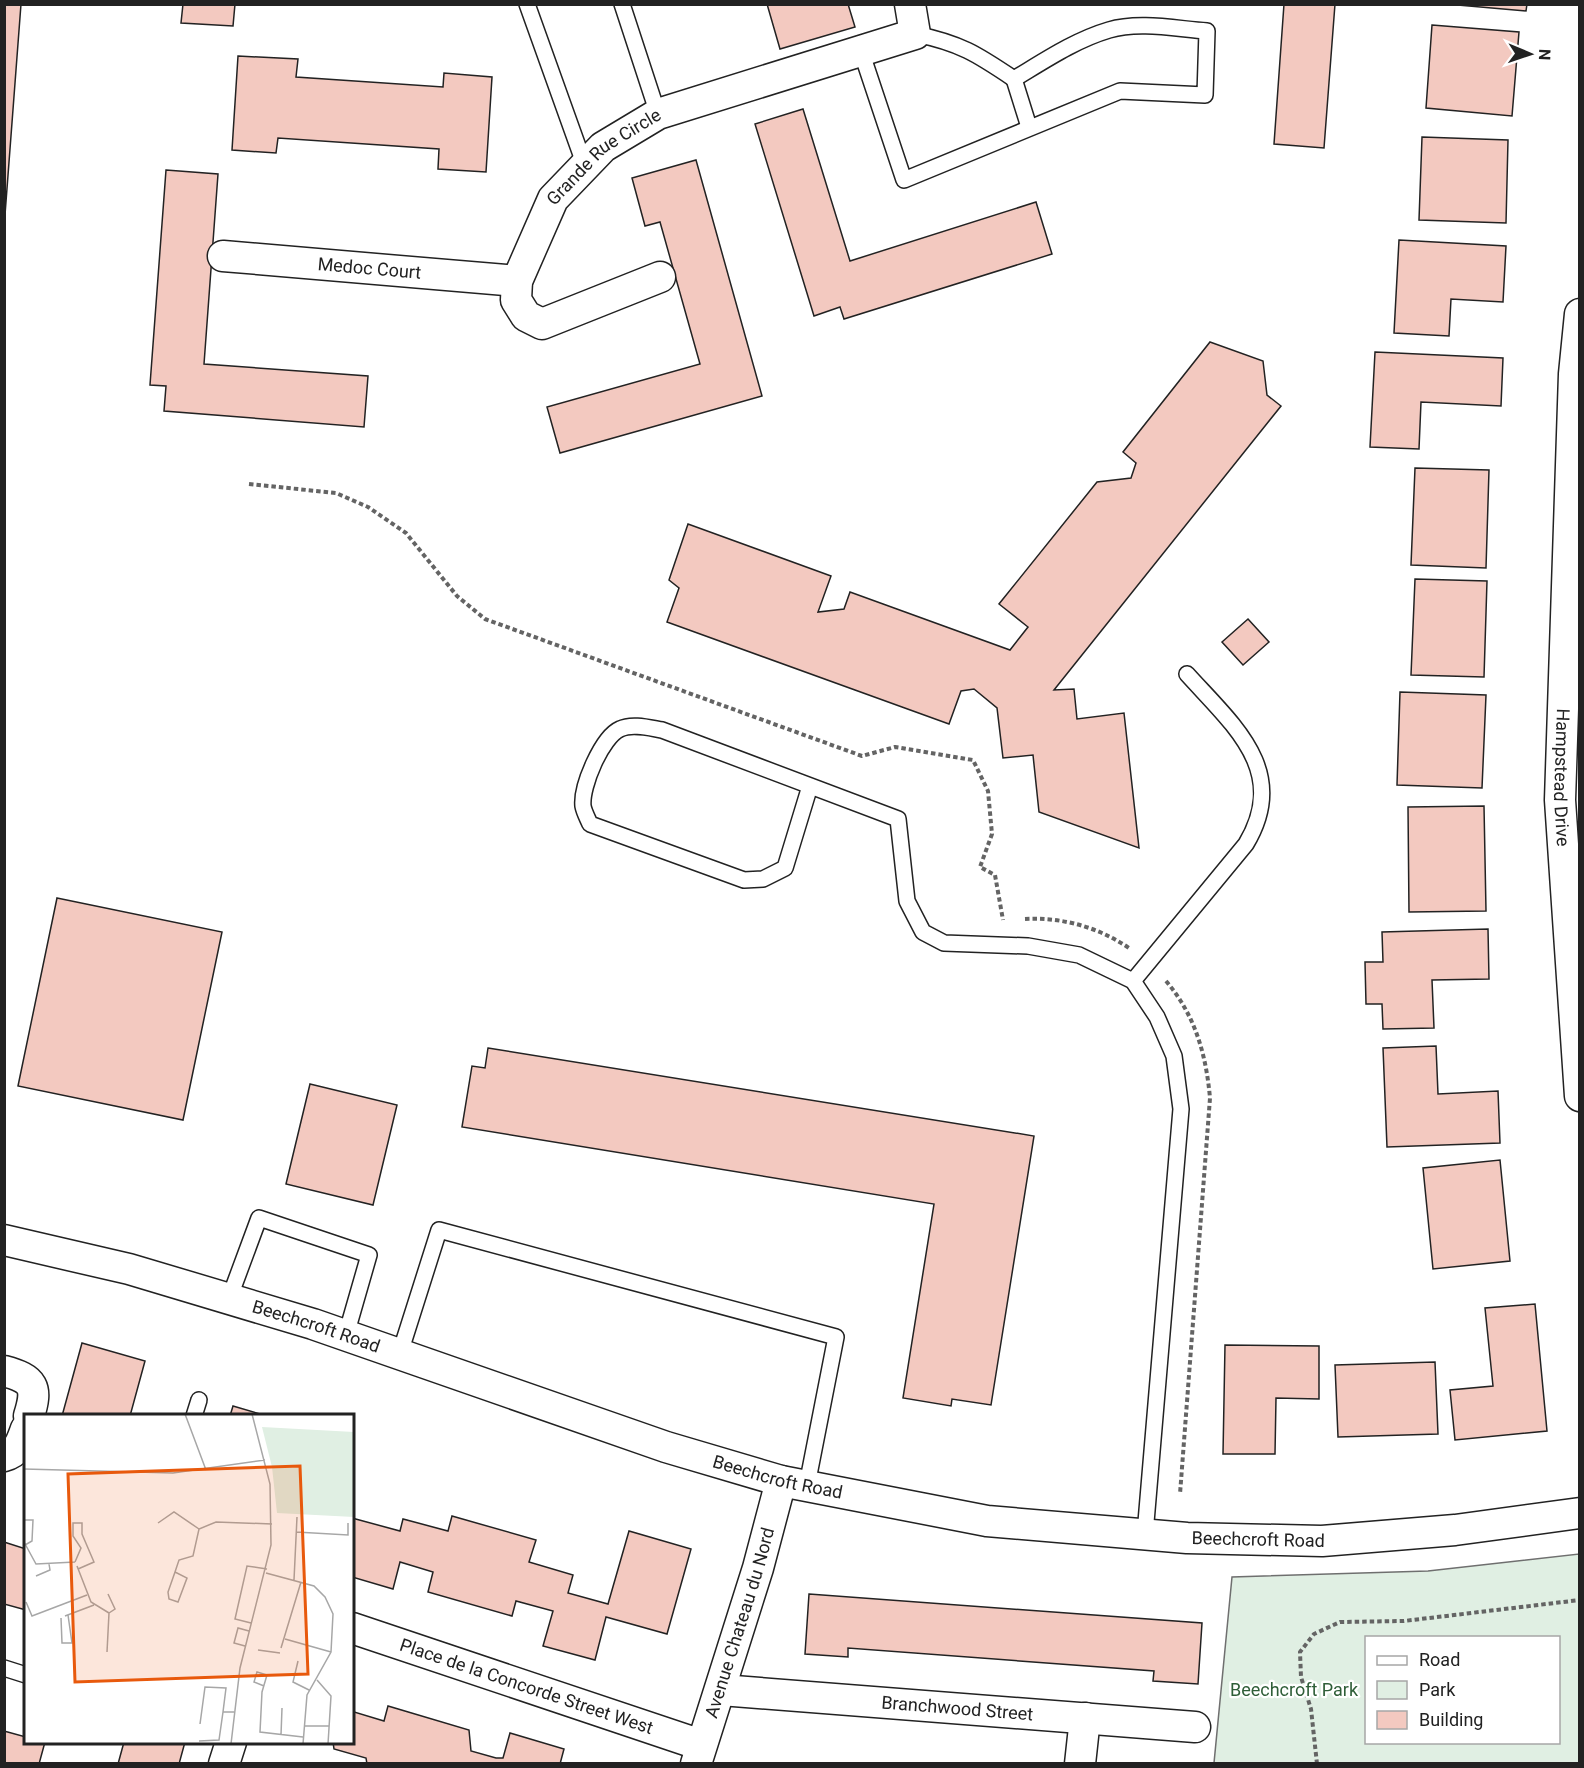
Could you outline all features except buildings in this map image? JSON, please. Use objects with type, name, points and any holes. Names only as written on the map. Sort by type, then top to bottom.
[{"type":"street","points":[[910,4],[915,34]]},
{"type":"street","name":"Grande Rue Circle","points":[[517,281],[553,199],[603,147],[658,114],[915,34]]},
{"type":"street","name":"Medoc Court","points":[[223,256],[517,281]]},
{"type":"street","points":[[517,281],[516,300],[525,316],[542,324],[660,277]]},
{"type":"street","name":"Hampstead Drive","points":[[1580,314],[1574,374],[1560,800],[1580,1096]]},
{"type":"street","name":"Beechcroft Road","points":[[4,1240],[129,1269],[346,1335],[666,1447],[794,1483],[987,1521],[1145,1534],[1322,1541],[1455,1530],[1580,1513]]},
{"type":"street","points":[[4,1371],[22,1376],[33,1386],[36,1395],[30,1414]]},
{"type":"street","points":[[4,1456],[12,1454],[21,1446],[24,1436]]},
{"type":"street","name":"Avenue Chateau du Nord","points":[[699,1754],[794,1483]]},
{"type":"street","name":"Place de la Concorde Street West","points":[[354,1629],[699,1754]]},
{"type":"street","name":"Branchwood Street","points":[[721,1690],[1195,1727]]},
{"type":"street","points":[[1080,1764],[1084,1718]]},
{"type":"street","points":[[224,1764],[231,1744]]},
{"type":"lane","points":[[527,4],[585,166]]},
{"type":"lane","points":[[622,4],[658,114]]},
{"type":"lane","points":[[861,51],[904,180],[1120,91],[1205,95],[1208,31],[1146,26],[1111,29],[1069,46],[1014,79]]},
{"type":"lane","points":[[915,34],[950,41],[981,56],[1014,79],[1029,127]]},
{"type":"lane","points":[[1133,981],[1246,844],[1258,824],[1262,800],[1261,772],[1247,740],[1187,674]]},
{"type":"lane","points":[[810,786],[785,868],[763,879],[744,880],[590,824],[583,806],[588,779],[606,739],[621,728],[646,727],[662,730],[898,819],[907,901],[923,932],[944,942],[1028,946],[1080,955],[1133,981],[1157,1017],[1174,1056],[1181,1109],[1145,1534]]},
{"type":"lane","points":[[229,1299],[259,1218],[369,1255],[346,1335]]},
{"type":"lane","points":[[400,1353],[439,1230],[836,1337],[794,1483]]},
{"type":"lane","points":[[195,1414],[199,1400]]},
{"type":"lane","points":[[4,1668],[24,1674]]},
{"type":"path","points":[[249,484],[336,493],[368,507],[406,533],[457,596],[485,619],[862,756],[895,747],[973,760],[988,791],[993,834],[980,867],[995,875],[1001,920],[1011,919]]},
{"type":"path","points":[[1022,919],[1052,917],[1091,929],[1132,950]]},
{"type":"path","points":[[1317,1764],[1311,1709],[1301,1677],[1300,1652],[1314,1634],[1340,1622],[1404,1621],[1580,1600]]},
{"type":"green space","name":"Beechcroft Park","points":[[1579,1554],[1579,1763],[1214,1763],[1232,1577],[1428,1571]]}]
